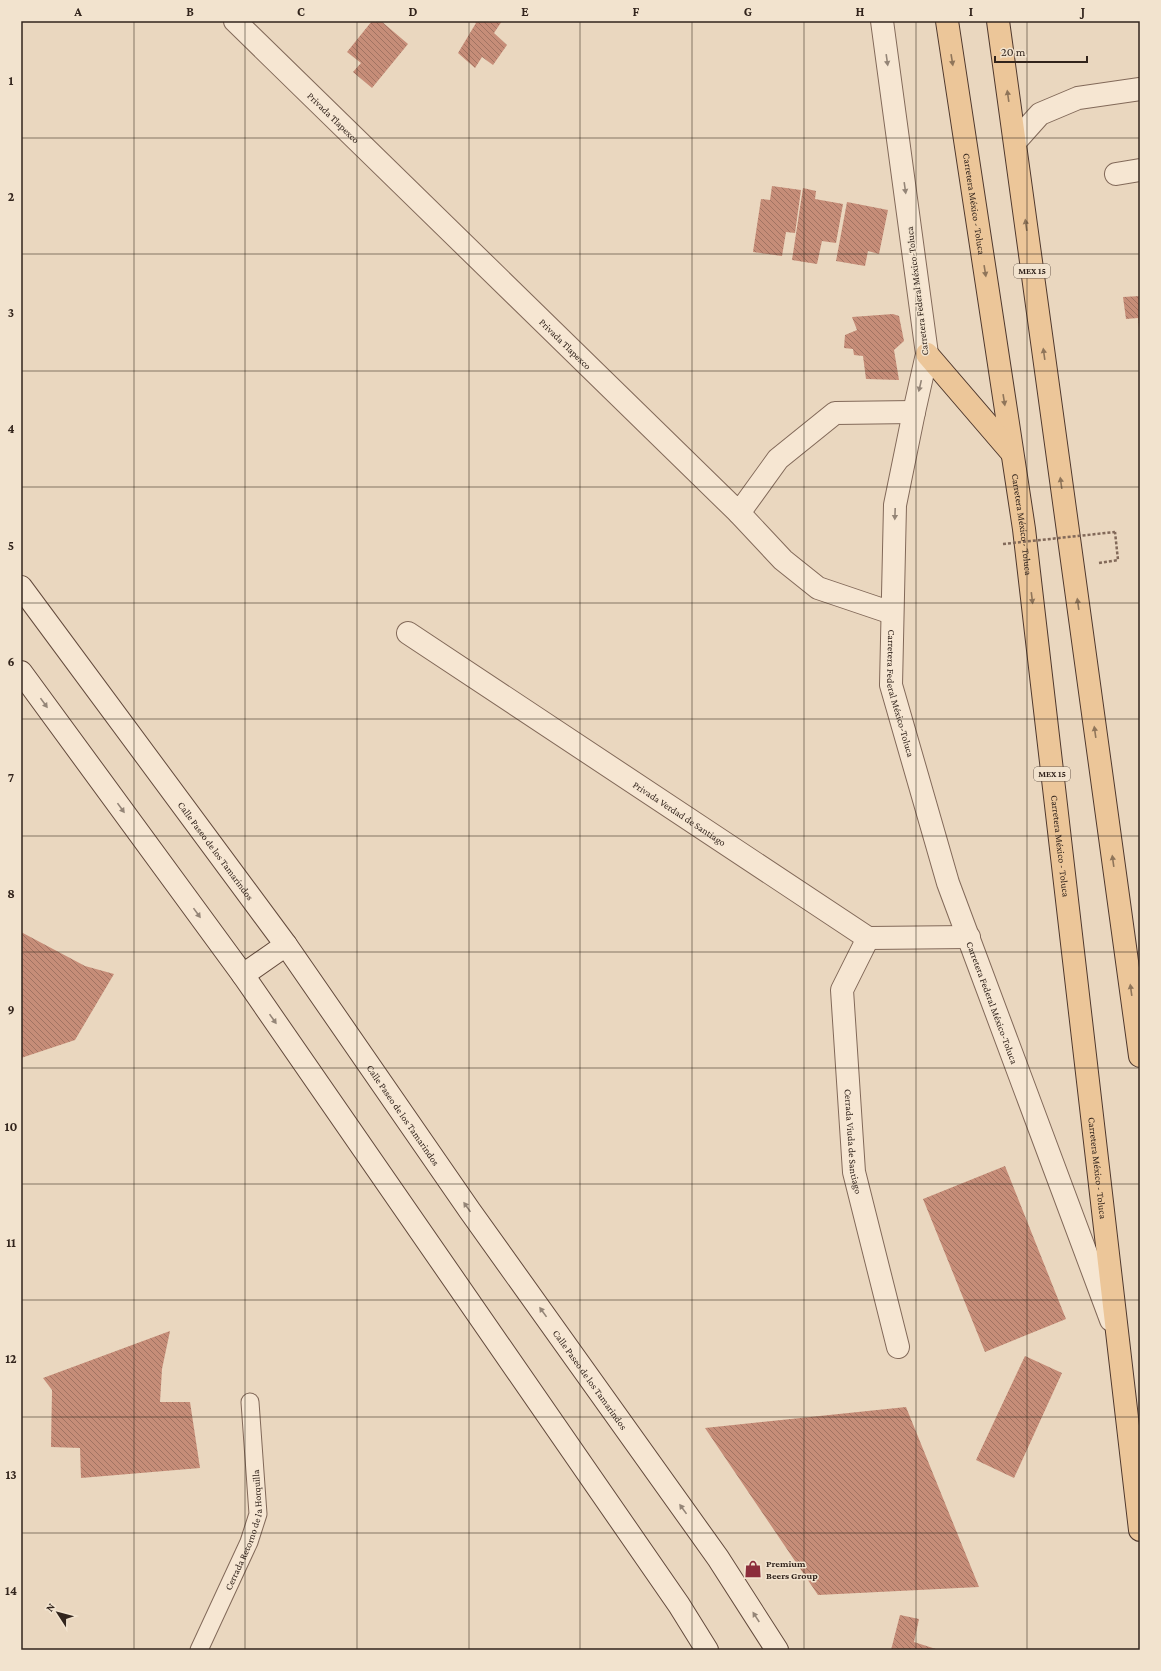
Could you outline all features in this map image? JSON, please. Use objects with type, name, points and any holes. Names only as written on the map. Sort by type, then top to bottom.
[{"type":"main road","name":"Carretera México - Toluca","points":[[947,21],[1025,537],[1140,1530]]},
{"type":"main road","name":"MEX 15","points":[[998,21],[1140,1056]]},
{"type":"main road","points":[[927,354],[1012,453]]},
{"type":"street","name":"Privada Tlapexco","points":[[235,21],[739,513],[784,560],[818,588],[892,613]]},
{"type":"street","name":"Carretera Federal México-Toluca","points":[[882,21],[927,354],[895,505],[891,686],[948,883],[1118,1336]]},
{"type":"street","points":[[1015,142],[1040,114],[1078,98],[1140,89]]},
{"type":"street","points":[[1116,174],[1140,170]]},
{"type":"street","points":[[739,513],[778,459],[835,413],[914,412]]},
{"type":"street","name":"Calle Paseo de los Tamarindos","points":[[21,587],[286,945],[470,1211],[718,1558],[777,1650]]},
{"type":"street","name":"Privada Verdad de Santiago","points":[[408,632],[868,938]]},
{"type":"street","points":[[21,672],[242,975],[674,1598],[706,1650]]},
{"type":"street","points":[[868,938],[969,937]]},
{"type":"street","name":"Cerrada Viuda de Santiago","points":[[868,938],[842,990],[854,1172],[898,1347]]},
{"type":"street","points":[[242,975],[286,945]]},
{"type":"lane","name":"Cerrada Retorno de la Horquilla","points":[[199,1650],[249,1542],[258,1514],[250,1402]]},
{"type":"path","points":[[1004,544],[1115,532],[1118,560]]},
{"type":"building","points":[[372,21],[381,21],[408,44],[372,88],[353,72],[361,63],[347,52]]},
{"type":"building","points":[[474,21],[502,21],[494,33],[507,45],[493,65],[482,57],[475,68],[458,53],[476,23]]},
{"type":"building","points":[[772,186],[801,190],[795,233],[786,232],[782,256],[753,252],[761,199],[770,200]]},
{"type":"building","points":[[803,188],[816,191],[815,199],[843,204],[836,243],[822,241],[817,264],[792,260]]},
{"type":"building","points":[[847,202],[888,210],[879,254],[868,251],[865,266],[836,261]]},
{"type":"building","points":[[1140,296],[1139,329],[1138,318],[1126,319],[1123,297]]},
{"type":"building","points":[[893,314],[899,316],[904,341],[894,350],[899,380],[866,379],[863,356],[854,355],[853,349],[844,348],[845,335],[857,330],[852,317]]},
{"type":"building","points":[[21,932],[85,966],[114,974],[75,1040],[21,1058]]},
{"type":"building","points":[[1005,1166],[1066,1319],[985,1352],[923,1199]]},
{"type":"building","points":[[170,1331],[162,1369],[160,1402],[190,1402],[200,1468],[81,1478],[80,1448],[51,1447],[52,1390],[43,1378]]},
{"type":"building","points":[[1025,1356],[1062,1373],[1014,1478],[976,1460]]},
{"type":"building","points":[[906,1407],[979,1587],[818,1595],[705,1428]]},
{"type":"building","points":[[900,1615],[919,1619],[914,1642],[939,1650],[891,1650]]},
{"type":"place","name":"Premium Beers Group","points":[[753,1569]]}]
